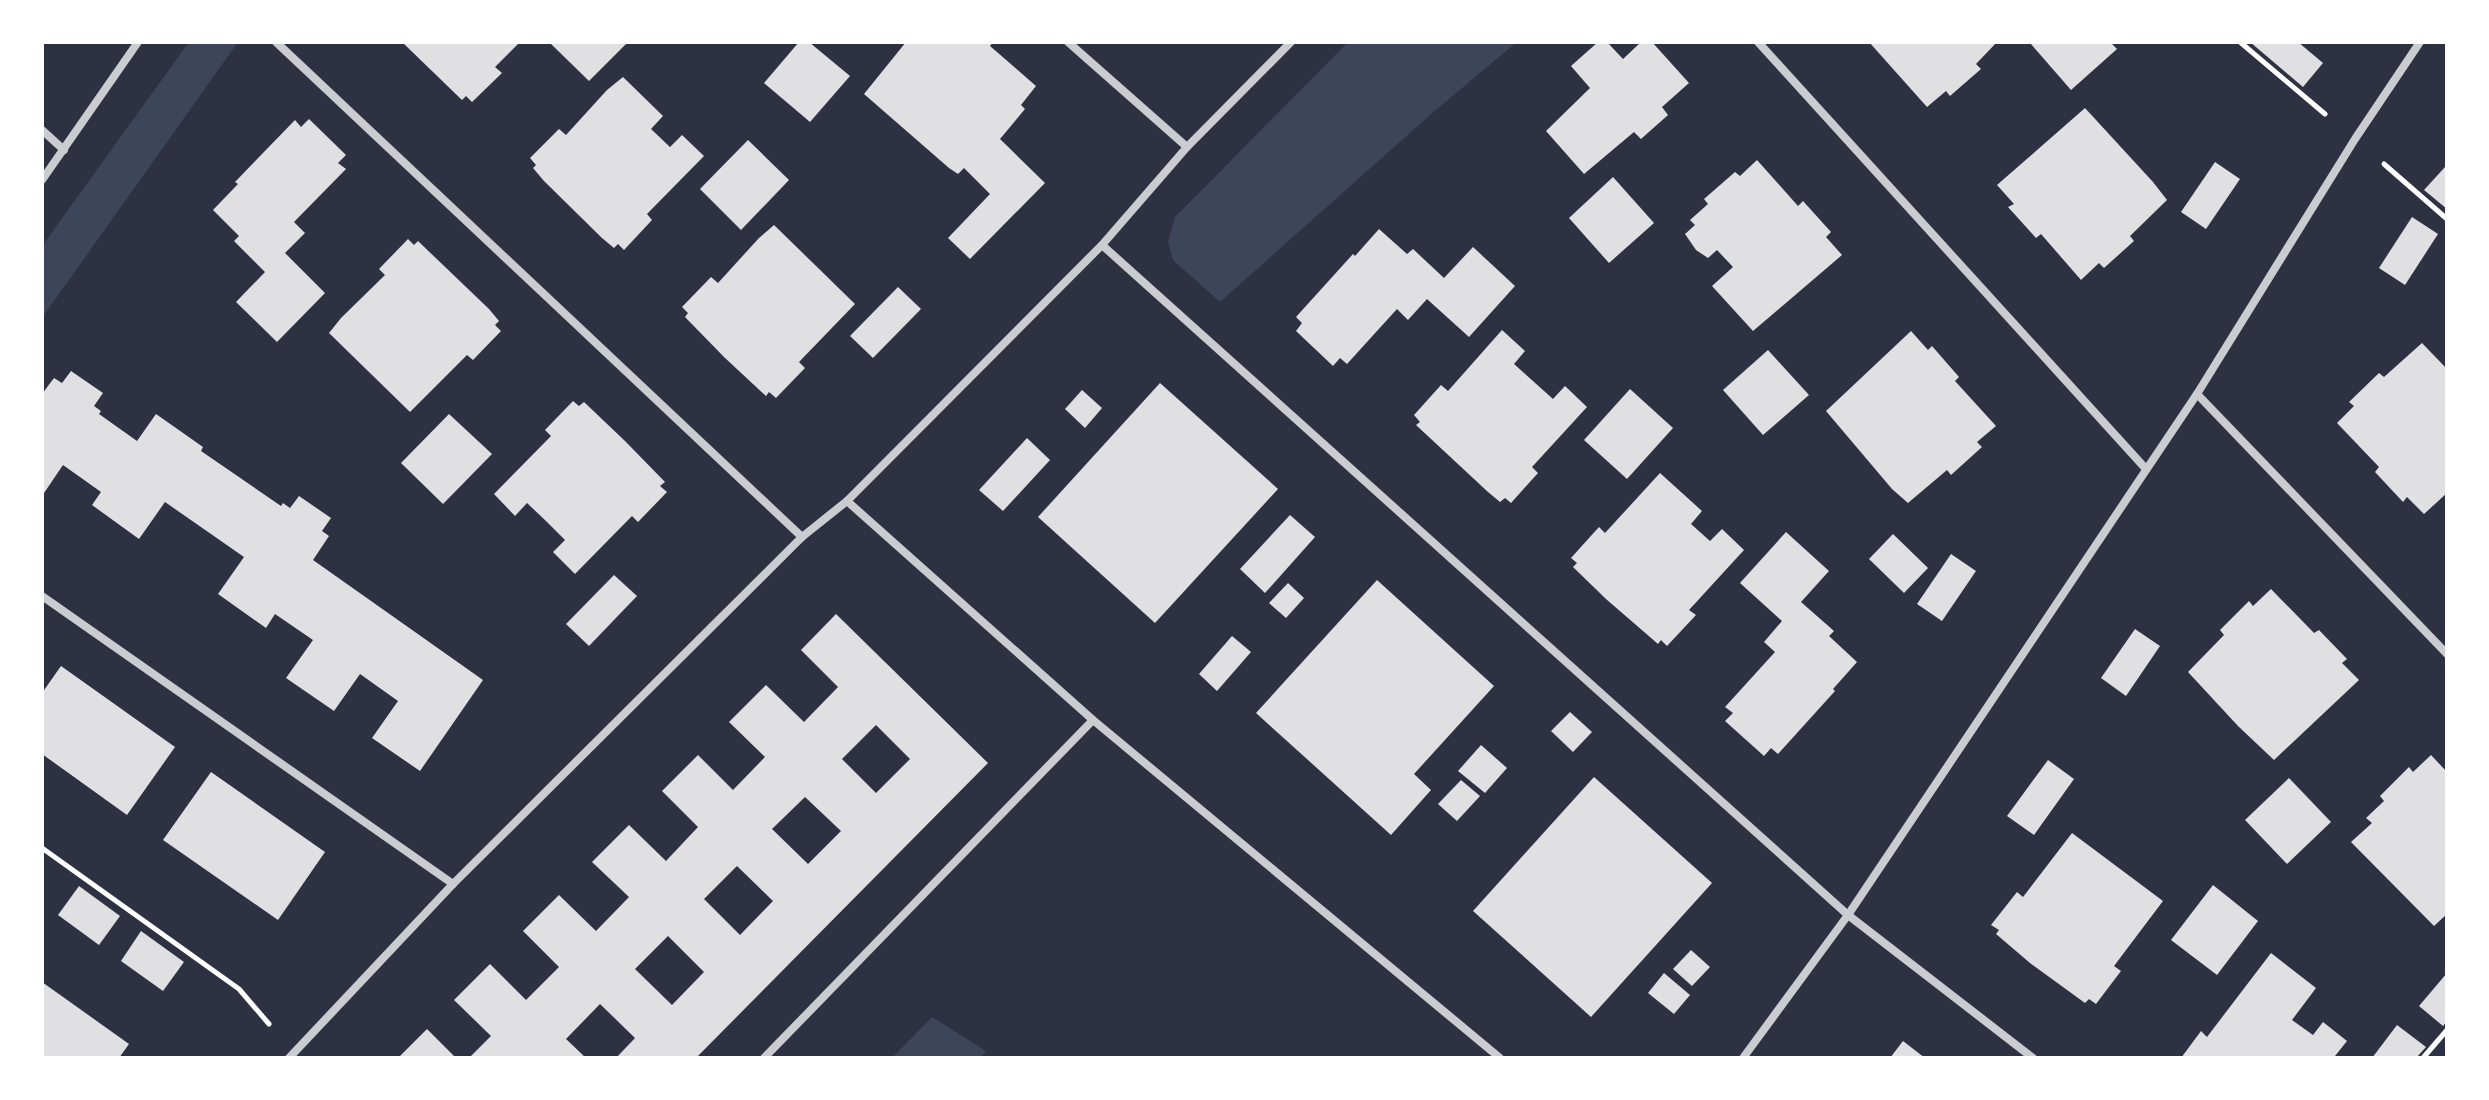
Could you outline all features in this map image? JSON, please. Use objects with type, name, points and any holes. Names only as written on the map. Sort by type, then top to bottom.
[{"type":"street","points":[[42,180],[138,42]]},
{"type":"street","points":[[276,42],[802,537]]},
{"type":"street","points":[[1068,42],[1187,147]]},
{"type":"street","points":[[291,1055],[453,884],[802,537],[847,501],[1102,245],[1187,147],[1291,42]]},
{"type":"street","points":[[1758,42],[2146,469]]},
{"type":"street","points":[[1743,1058],[1848,915],[2197,394],[2355,139],[2420,42]]},
{"type":"street","points":[[42,130],[64,150]]},
{"type":"street","points":[[1102,245],[1848,915],[2033,1058]]},
{"type":"street","points":[[2197,394],[2447,654]]},
{"type":"street","points":[[847,501],[1093,720],[1500,1058]]},
{"type":"street","points":[[42,596],[453,884]]},
{"type":"street","points":[[764,1058],[1093,720]]},
{"type":"path","points":[[42,848],[239,989],[291,1055]]},
{"type":"path","points":[[2423,1058],[2447,1030]]},
{"type":"shaded area","points":[[189,42],[238,42],[42,318],[42,246]]},
{"type":"shaded area","points":[[1348,42],[1517,42],[1220,302],[1173,260],[1168,242],[1175,217]]},
{"type":"shaded area","points":[[932,1017],[986,1051],[980,1058],[892,1058]]},
{"type":"building","points":[[402,42],[520,42],[495,67],[502,73],[472,102],[466,96],[462,100]]},
{"type":"building","points":[[549,42],[628,42],[589,81]]},
{"type":"building","points":[[799,42],[809,42],[850,76],[810,122],[764,83]]},
{"type":"building","points":[[906,42],[993,42],[990,46],[1036,86],[1021,105],[1025,109],[1000,139],[1045,183],[970,259],[948,238],[990,194],[964,168],[958,174],[949,168],[864,94]]},
{"type":"building","points":[[1598,42],[1607,42],[1623,59],[1641,42],[1652,42],[1689,83],[1662,107],[1668,115],[1641,139],[1634,132],[1584,174],[1546,131],[1590,88],[1571,66]]},
{"type":"building","points":[[1869,42],[1997,42],[1976,64],[1981,69],[1950,96],[1946,91],[1927,107]]},
{"type":"building","points":[[2110,42],[2117,49],[2071,90],[2031,44]]},
{"type":"building","points":[[2250,42],[2298,42],[2323,63],[2303,87]]},
{"type":"building","points":[[623,77],[663,116],[651,129],[670,147],[682,135],[704,156],[647,214],[652,220],[624,250],[618,244],[614,248],[602,238],[544,181],[533,168],[536,165],[530,158],[559,129],[566,135]]},
{"type":"building","points":[[2085,108],[2167,200],[2130,236],[2134,241],[2104,268],[2099,263],[2081,280],[2041,234],[2036,238],[2008,207],[2014,204],[1997,185]]},
{"type":"building","points":[[309,119],[346,155],[338,163],[346,169],[294,222],[305,233],[285,253],[325,293],[277,342],[236,302],[265,272],[234,241],[239,236],[213,210],[238,184],[235,182],[295,120],[301,127]]},
{"type":"building","points":[[748,140],[789,180],[741,230],[700,189]]},
{"type":"building","points":[[1757,160],[1798,206],[1803,201],[1831,232],[1826,237],[1842,255],[1753,331],[1712,286],[1733,267],[1717,250],[1708,258],[1696,250],[1685,234],[1695,225],[1690,220],[1708,204],[1704,199],[1735,172],[1740,176]]},
{"type":"building","points":[[2215,162],[2240,179],[2206,229],[2181,212]]},
{"type":"building","points":[[2447,168],[2447,209],[2424,190]]},
{"type":"building","points":[[1613,177],[1654,223],[1609,263],[1569,218]]},
{"type":"building","points":[[2412,217],[2438,234],[2405,285],[2379,268]]},
{"type":"building","points":[[774,225],[855,304],[799,362],[805,368],[776,398],[769,392],[766,396],[724,357],[685,317],[688,313],[682,307],[711,277],[718,283]]},
{"type":"building","points":[[1379,229],[1407,254],[1413,249],[1444,278],[1473,247],[1515,286],[1469,337],[1427,299],[1408,320],[1397,309],[1347,364],[1340,358],[1333,366],[1296,331],[1302,323],[1296,317]]},
{"type":"building","points":[[408,239],[414,245],[418,241],[489,309],[499,321],[495,325],[501,331],[473,360],[467,355],[410,412],[329,333],[385,275],[379,269]]},
{"type":"building","points":[[898,287],[921,309],[873,358],[850,336]]},
{"type":"building","points":[[1502,330],[1525,351],[1514,364],[1553,399],[1565,386],[1587,407],[1532,467],[1538,473],[1511,503],[1505,498],[1500,502],[1488,492],[1416,425],[1420,422],[1414,415],[1441,385],[1448,391]]},
{"type":"building","points":[[1911,331],[1928,350],[1932,346],[1959,377],[1955,381],[1996,426],[1977,442],[1982,447],[1951,475],[1947,470],[1908,503],[1892,489],[1826,411]]},
{"type":"building","points":[[2422,343],[2447,369],[2447,493],[2424,514],[2407,497],[2403,502],[2375,472],[2379,467],[2337,423],[2354,406],[2349,402],[2379,373],[2384,377]]},
{"type":"building","points":[[1768,350],[1809,395],[1763,435],[1723,390]]},
{"type":"building","points":[[71,371],[103,393],[94,406],[101,411],[99,414],[137,441],[156,414],[203,447],[201,451],[281,506],[283,503],[290,508],[299,496],[331,518],[322,531],[329,536],[313,560],[483,680],[420,771],[372,738],[398,701],[360,674],[334,711],[286,678],[313,640],[275,614],[266,628],[218,594],[244,557],[165,502],[139,539],[92,505],[101,492],[63,465],[42,496],[42,394],[54,378],[62,383]]},
{"type":"building","points":[[1160,383],[1278,489],[1155,623],[1038,517]]},
{"type":"building","points":[[1630,389],[1673,428],[1627,479],[1584,440]]},
{"type":"building","points":[[1082,390],[1102,408],[1085,428],[1065,409]]},
{"type":"building","points":[[573,401],[579,406],[584,402],[625,441],[665,482],[660,486],[667,492],[638,522],[632,516],[575,574],[553,552],[565,540],[546,521],[527,503],[515,516],[494,494],[551,436],[545,430]]},
{"type":"building","points":[[449,414],[492,454],[443,504],[401,463]]},
{"type":"building","points":[[1027,438],[1050,460],[1003,511],[979,490]]},
{"type":"building","points":[[1660,473],[1702,511],[1691,524],[1710,541],[1722,529],[1744,550],[1689,610],[1696,615],[1667,646],[1661,640],[1658,644],[1606,599],[1573,567],[1577,563],[1571,558],[1599,527],[1605,533]]},
{"type":"building","points":[[1290,515],[1315,537],[1265,593],[1240,569]]},
{"type":"building","points":[[1786,532],[1829,571],[1801,602],[1834,631],[1829,636],[1857,662],[1778,754],[1771,748],[1764,756],[1725,721],[1733,713],[1725,707],[1775,652],[1764,642],[1782,621],[1740,583]]},
{"type":"building","points":[[1893,534],[1928,568],[1904,593],[1869,559]]},
{"type":"building","points":[[1951,554],[1976,571],[1942,621],[1917,604]]},
{"type":"building","points":[[614,575],[637,596],[589,646],[566,624]]},
{"type":"building","points":[[1377,580],[1494,686],[1414,774],[1431,790],[1391,835],[1256,713]]},
{"type":"building","points":[[1288,583],[1304,598],[1286,618],[1269,603]]},
{"type":"building","points":[[2271,589],[2314,633],[2319,630],[2347,659],[2342,663],[2359,680],[2274,760],[2188,672],[2224,635],[2220,630],[2249,601],[2253,606]]},
{"type":"building","points":[[836,614],[988,763],[696,1058],[616,1058],[635,1038],[600,1004],[566,1039],[586,1058],[469,1058],[491,1036],[454,1000],[490,964],[526,1000],[559,967],[523,931],[559,895],[596,931],[629,897],[592,862],[629,825],[666,861],[698,827],[662,791],[698,755],[733,790],[765,757],[729,722],[766,685],[804,722],[838,687],[801,650]],"holes":[[[876,725],[910,759],[876,793],[842,759]],[[805,797],[841,831],[808,864],[772,829]],[[737,866],[773,901],[740,935],[704,899]],[[668,936],[704,972],[672,1005],[635,969]]]},
{"type":"building","points":[[2135,629],[2160,646],[2126,696],[2101,678]]},
{"type":"building","points":[[1232,636],[1251,652],[1217,691],[1199,674]]},
{"type":"building","points":[[61,666],[175,747],[127,815],[42,754],[42,693]]},
{"type":"building","points":[[1570,712],[1592,732],[1573,752],[1551,731]]},
{"type":"building","points":[[1481,745],[1507,768],[1485,793],[1458,771]]},
{"type":"building","points":[[2431,755],[2447,772],[2447,914],[2434,926],[2351,842],[2372,823],[2366,818],[2384,801],[2380,796],[2409,767],[2413,772]]},
{"type":"building","points":[[2048,760],[2074,779],[2034,835],[2007,816]]},
{"type":"building","points":[[211,772],[325,852],[278,920],[163,840]]},
{"type":"building","points":[[1594,777],[1712,883],[1591,1017],[1473,911]]},
{"type":"building","points":[[2289,778],[2331,822],[2287,864],[2245,820]]},
{"type":"building","points":[[1461,780],[1480,796],[1457,821],[1438,804]]},
{"type":"building","points":[[2072,833],[2163,901],[2114,966],[2121,971],[2096,1004],[2089,999],[2085,1003],[2030,963],[1996,934],[1999,930],[1991,925],[2017,892],[2023,897]]},
{"type":"building","points":[[2213,885],[2258,921],[2217,975],[2171,940]]},
{"type":"building","points":[[79,886],[120,916],[99,945],[58,915]]},
{"type":"building","points":[[141,931],[184,962],[163,991],[121,961]]},
{"type":"building","points":[[1691,950],[1710,967],[1692,986],[1673,969]]},
{"type":"building","points":[[2271,953],[2316,988],[2292,1020],[2313,1035],[2323,1022],[2347,1041],[2335,1056],[2338,1058],[2181,1058],[2201,1031],[2207,1037]]},
{"type":"building","points":[[1664,973],[1690,995],[1674,1014],[1648,993]]},
{"type":"building","points":[[2447,973],[2447,1021],[2443,1026],[2419,1006]]},
{"type":"building","points":[[42,982],[129,1044],[119,1058],[42,1058]]},
{"type":"building","points":[[2397,1025],[2426,1047],[2416,1058],[2372,1058]]},
{"type":"building","points":[[427,1029],[456,1058],[398,1058]]},
{"type":"building","points":[[1903,1041],[1925,1058],[1890,1058]]}]
